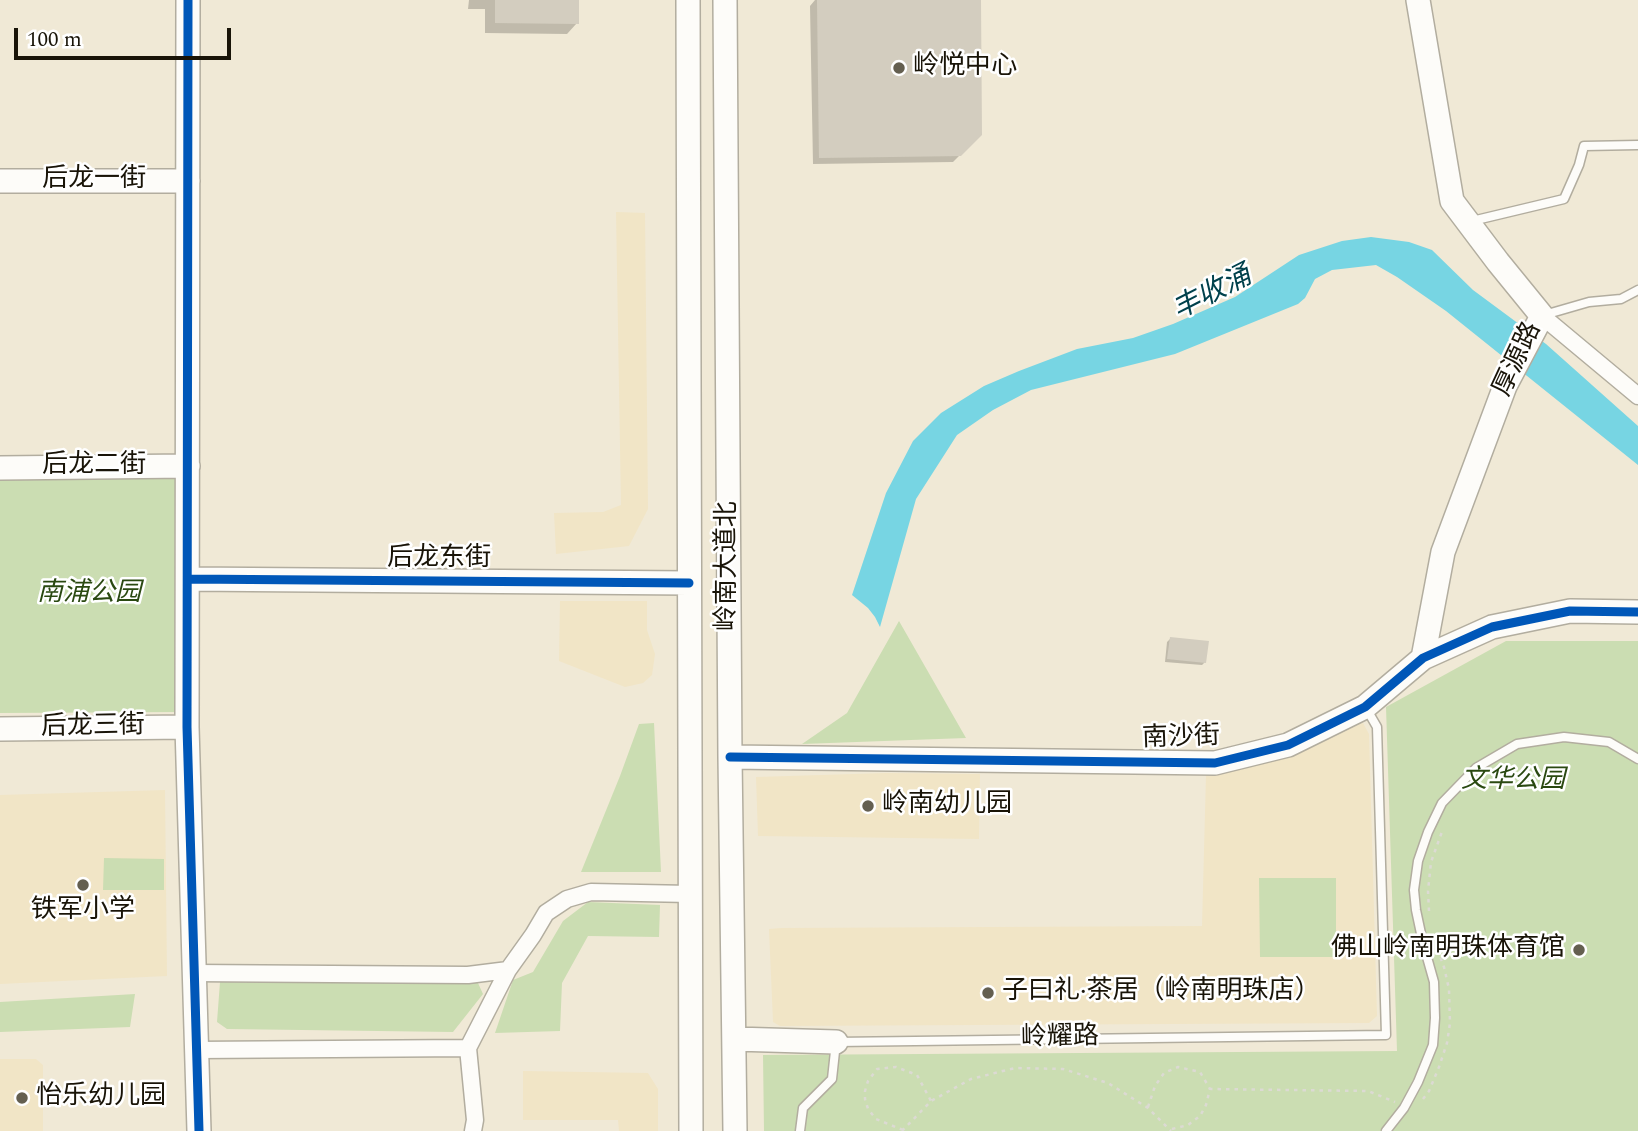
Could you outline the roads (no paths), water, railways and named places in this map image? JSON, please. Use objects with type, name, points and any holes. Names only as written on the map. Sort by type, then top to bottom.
[{"type":"street","points":[[188,0],[187,727],[199,1131]]},
{"type":"street","name":"岭南大道北","points":[[688,0],[691,1131]]},
{"type":"street","name":"岭南大道北","points":[[725,0],[735,1131]]},
{"type":"street","points":[[726,48],[740,0]]},
{"type":"street","name":"厚源路","points":[[1418,0],[1452,201],[1498,261],[1538,326],[1505,386],[1443,552],[1423,658]]},
{"type":"street","name":"后龙一街","points":[[0,181],[188,181]]},
{"type":"street","points":[[1538,326],[1638,396]]},
{"type":"street","points":[[689,403],[698,384],[714,382],[719,402],[719,448],[728,472]]},
{"type":"street","name":"后龙二街","points":[[0,468],[188,466]]},
{"type":"street","name":"后龙东街","points":[[188,579],[689,583]]},
{"type":"street","name":"南沙街","points":[[730,757],[1214,763],[1287,745],[1365,707],[1423,658],[1492,627],[1570,611],[1638,612]]},
{"type":"street","name":"后龙三街","points":[[0,729],[187,727]]},
{"type":"street","points":[[473,1131],[475,1120],[468,1048],[508,970],[546,913],[567,899],[592,892],[690,894]]},
{"type":"street","points":[[194,972],[468,975],[508,970]]},
{"type":"street","name":"岭耀路","points":[[735,1039],[836,1042]]},
{"type":"street","points":[[197,1050],[468,1048]]},
{"type":"lane","points":[[1469,222],[1564,199],[1584,146],[1638,145]]},
{"type":"lane","points":[[1538,326],[1589,302],[1621,299],[1638,289]]},
{"type":"lane","name":"岭耀路","points":[[836,1042],[1386,1035],[1377,727],[1365,707]]},
{"type":"lane","points":[[1386,1131],[1404,1108],[1433,1045],[1434,982],[1418,921],[1414,890],[1418,860],[1442,803],[1476,768],[1517,744],[1564,737],[1609,742],[1638,759]]},
{"type":"lane","points":[[800,1131],[803,1108],[832,1079],[836,1042]]},
{"type":"water","points":[[1371,237],[1409,242],[1432,250],[1473,290],[1546,344],[1638,426],[1638,465],[1446,311],[1397,277],[1376,265],[1332,270],[1315,279],[1305,298],[1298,304],[1175,354],[1031,390],[993,410],[957,435],[916,499],[880,627],[868,608],[852,595],[886,493],[913,441],[941,413],[984,386],[1019,371],[1077,349],[1133,338],[1235,297],[1299,255],[1342,241]]},
{"type":"place","name":"岭悦中心","points":[[899,68]]},
{"type":"place","name":"岭南幼儿园","points":[[868,806]]},
{"type":"place","name":"铁军小学","points":[[83,885]]},
{"type":"place","name":"佛山岭南明珠体育馆","points":[[1579,950]]},
{"type":"place","name":"子曰礼·茶居（岭南明珠店）","points":[[988,993]]},
{"type":"place","name":"怡乐幼儿园","points":[[22,1098]]},
{"type":"water label","name":"丰收涌","points":[[1213,295]]},
{"type":"park label","name":"南浦公园","points":[[89,595]]},
{"type":"park label","name":"文华公园","points":[[1513,782]]}]
